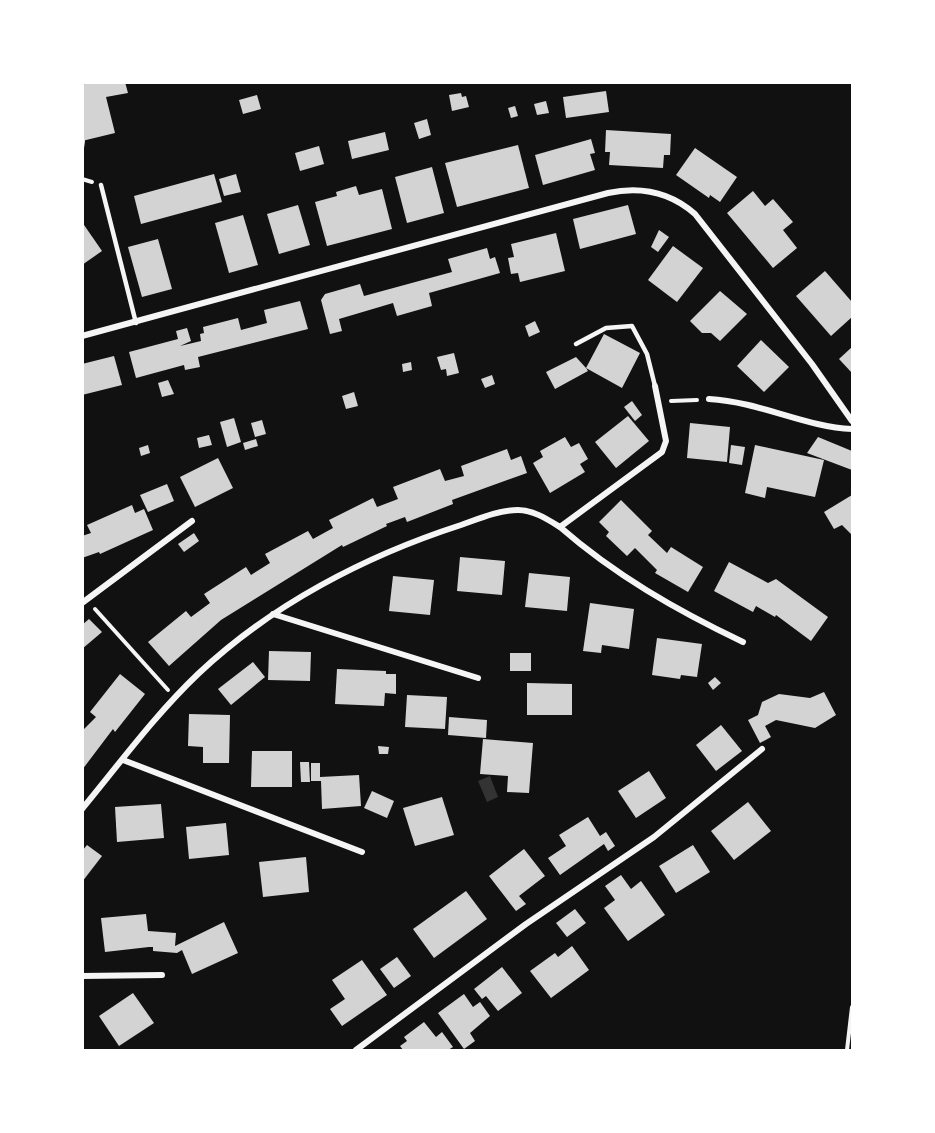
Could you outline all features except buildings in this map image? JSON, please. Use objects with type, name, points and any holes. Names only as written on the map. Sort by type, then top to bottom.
[{"type":"street","points":[[82,336],[604,194],[632,190],[651,191],[672,197],[695,214],[805,355],[852,421]]},
{"type":"street","points":[[560,526],[662,452],[666,441],[655,386]]},
{"type":"street","points":[[709,399],[756,405],[835,428],[852,429]]},
{"type":"street","points":[[82,808],[174,698],[200,672],[273,614],[371,560],[429,535],[489,515],[518,510],[536,514],[560,526],[595,558],[634,584],[685,615],[743,642]]},
{"type":"street","points":[[85,602],[192,521]]},
{"type":"street","points":[[273,614],[478,678]]},
{"type":"street","points":[[356,1050],[526,924],[654,837],[762,749]]},
{"type":"street","points":[[123,760],[362,852]]},
{"type":"street","points":[[82,976],[162,975]]},
{"type":"lane","points":[[101,185],[136,323]]},
{"type":"lane","points":[[576,344],[606,328],[632,327],[647,354],[655,386]]},
{"type":"path","points":[[82,141],[82,148]]},
{"type":"path","points":[[659,402],[709,399]]},
{"type":"path","points":[[85,602],[174,698]]},
{"type":"path","points":[[846,1050],[852,1007]]},
{"type":"shaded area","points":[[490,776],[498,797],[487,802],[478,781]]}]
